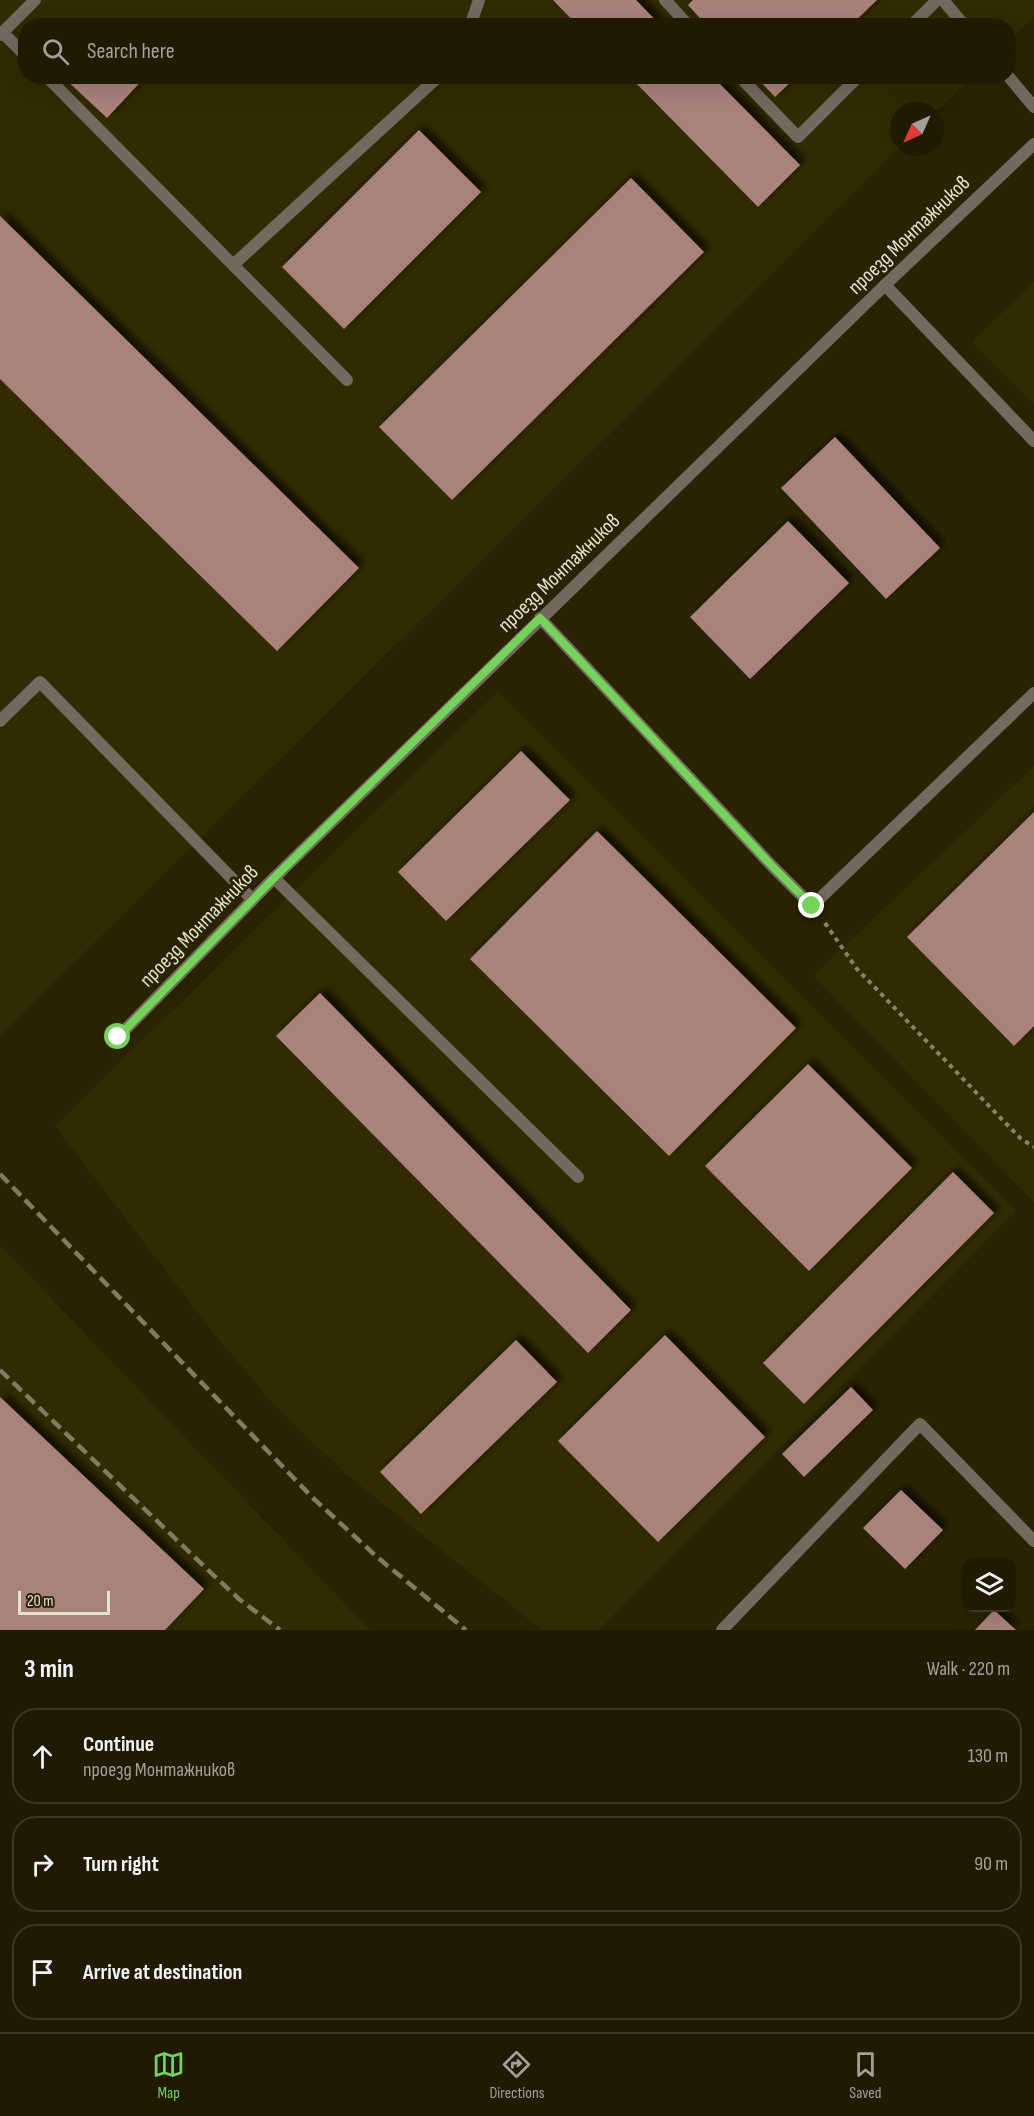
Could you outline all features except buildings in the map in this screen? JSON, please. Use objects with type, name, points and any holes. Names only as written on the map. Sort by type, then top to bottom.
[{"type":"street","points":[[18,49],[1,34],[35,0]]},
{"type":"street","points":[[473,18],[479,0]]},
{"type":"street","points":[[665,0],[682,18]]},
{"type":"street","points":[[919,18],[937,0]]},
{"type":"street","points":[[943,0],[958,18]]},
{"type":"street","points":[[54,84],[347,380]]},
{"type":"street","points":[[232,265],[430,84]]},
{"type":"street","points":[[747,84],[798,137],[851,84]]},
{"type":"street","points":[[1015,84],[1034,107]]},
{"type":"street","name":"проезд Монтажников","points":[[118,1037],[252,899],[540,618],[1034,144]]},
{"type":"street","points":[[885,285],[1034,441]]},
{"type":"street","points":[[540,618],[812,906],[1034,693]]},
{"type":"street","points":[[0,722],[40,681],[252,899]]},
{"type":"street","points":[[274,878],[578,1177]]},
{"type":"street","points":[[722,1630],[920,1424],[1031,1533]]},
{"type":"path","points":[[812,906],[857,969],[1020,1138],[1034,1147]]},
{"type":"shaded area","points":[[0,0],[1034,0],[1034,16],[1016,34],[1016,18],[18,18],[18,84],[965,84],[944,104],[944,102],[890,102],[891,156],[0,1036]]},
{"type":"shaded area","points":[[1034,282],[1034,405],[972,342]]},
{"type":"shaded area","points":[[498,691],[1016,1211],[599,1630],[542,1630],[347,1475],[274,1405],[214,1334],[55,1126]]},
{"type":"shaded area","points":[[1034,766],[1034,1202],[813,976]]},
{"type":"shaded area","points":[[0,1245],[370,1630],[0,1630]]},
{"type":"railway","points":[[0,1174],[313,1498],[377,1557],[466,1630]]},
{"type":"railway","points":[[0,1370],[239,1599],[280,1630]]},
{"type":"route","points":[[118,1037],[274,878],[540,618],[812,906]]}]
